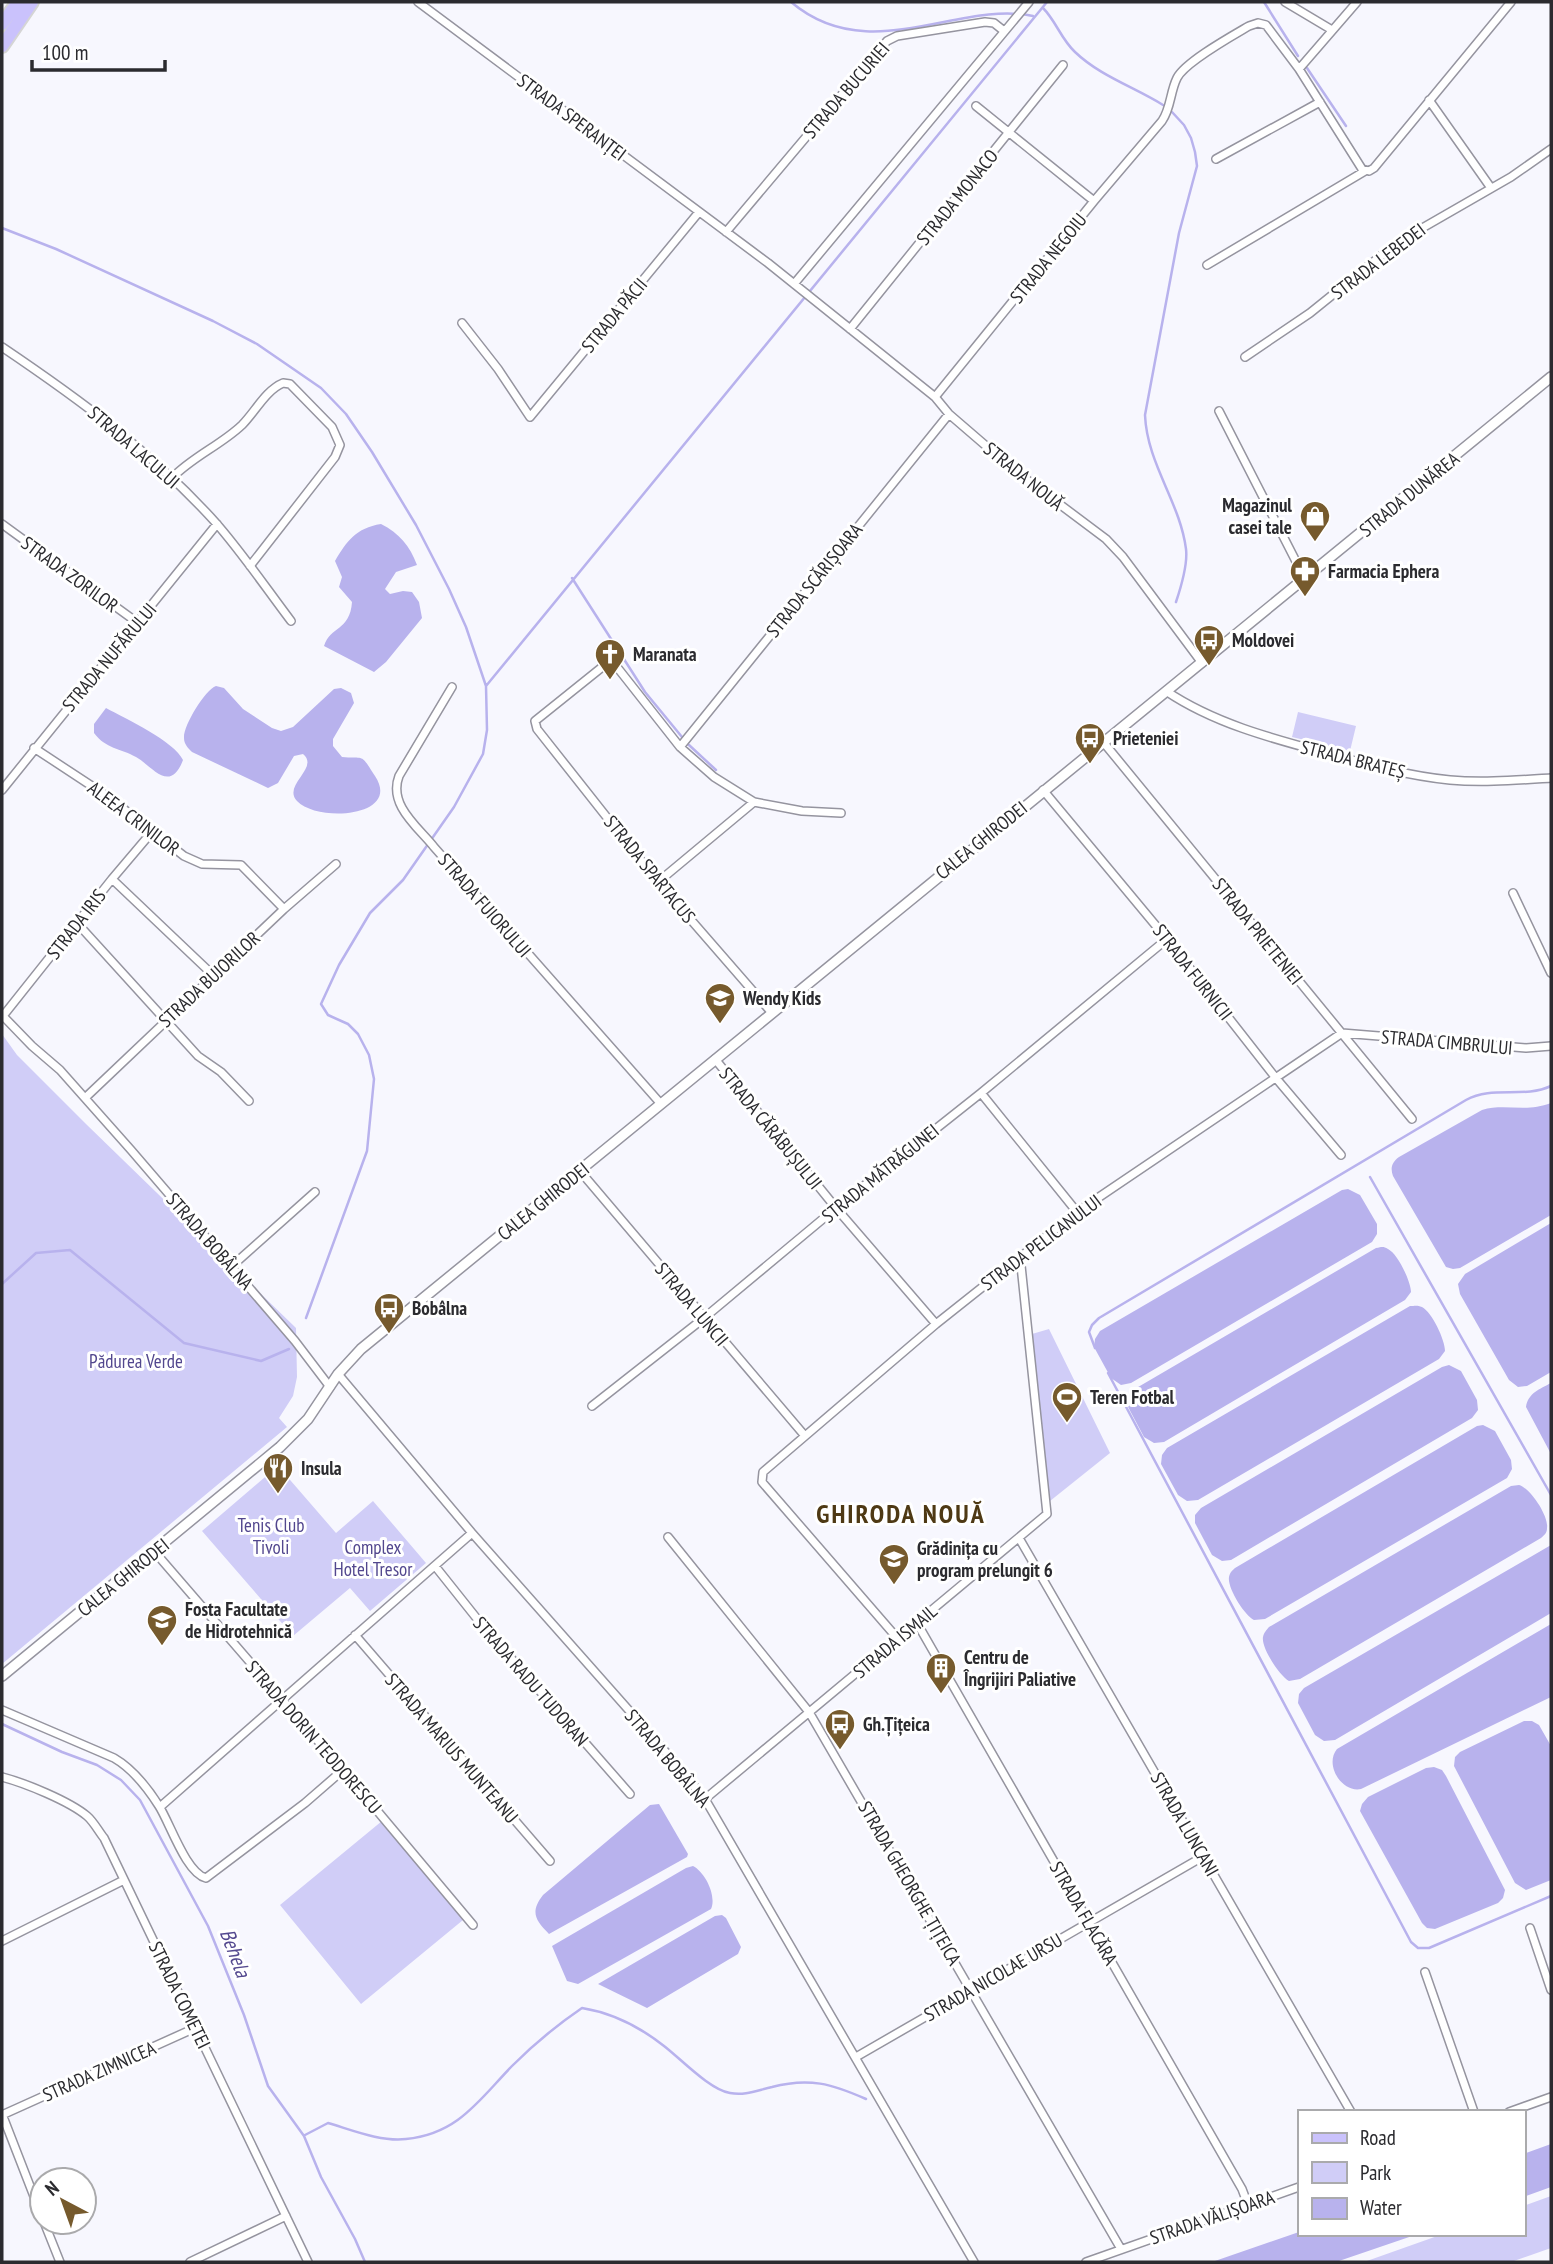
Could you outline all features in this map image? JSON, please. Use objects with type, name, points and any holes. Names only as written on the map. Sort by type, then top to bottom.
[{"type":"main road","points":[[2,24],[18,2]]},
{"type":"main road","points":[[2,46],[32,2]]},
{"type":"street","name":"STRADA SPERANȚEI","points":[[418,2],[794,284]]},
{"type":"street","points":[[794,284],[1029,2]]},
{"type":"street","points":[[1285,2],[1332,30]]},
{"type":"street","points":[[1357,2],[1299,69],[1365,171]]},
{"type":"street","points":[[1207,265],[1374,168],[1511,2]]},
{"type":"street","name":"STRADA BUCURIEI","points":[[726,232],[887,41],[897,36],[985,22],[994,23],[1004,31]]},
{"type":"street","name":"STRADA NEGOIU","points":[[935,397],[1162,121],[1177,78],[1183,69],[1249,26],[1262,24],[1270,28],[1299,69]]},
{"type":"street","name":"STRADA MONACO","points":[[850,329],[1063,65]]},
{"type":"street","points":[[1429,100],[1491,188]]},
{"type":"street","points":[[1216,159],[1320,102]]},
{"type":"street","points":[[976,106],[1094,201]]},
{"type":"street","name":"STRADA LEBEDEI","points":[[1245,357],[1310,313],[1398,242],[1491,188],[1551,149]]},
{"type":"street","name":"STRADA PĂCII","points":[[462,323],[498,369],[530,417],[699,212]]},
{"type":"street","name":"STRADA NOUĂ","points":[[794,284],[935,397],[949,414],[1014,470],[1106,539],[1202,663]]},
{"type":"street","name":"STRADA LACULUI","points":[[2,347],[118,430],[173,478],[217,524],[291,621]]},
{"type":"street","name":"STRADA DUNĂREA","points":[[1104,743],[1551,377]]},
{"type":"street","points":[[173,478],[243,424],[272,390],[283,383],[290,384],[332,427],[340,444],[335,457],[250,566]]},
{"type":"street","points":[[1219,411],[1305,579]]},
{"type":"street","name":"STRADA SCĂRIȘOARA","points":[[680,747],[949,414]]},
{"type":"street","name":"STRADA ZORILOR","points":[[2,524],[138,623]]},
{"type":"street","name":"STRADA NUFĂRULUI","points":[[2,790],[34,747],[217,524]]},
{"type":"street","name":"STRADA SPARTACUS","points":[[680,747],[613,662],[606,664],[535,721],[537,729],[658,882],[772,1013]]},
{"type":"street","name":"STRADA FUIORULUI","points":[[452,687],[397,783],[397,797],[401,807],[661,1104]]},
{"type":"street","name":"STRADA BRATEȘ","points":[[1166,691],[1188,705],[1242,728],[1393,770],[1451,780],[1551,778]]},
{"type":"street","name":"CALEA GHIRODEI","points":[[2,1676],[280,1447],[308,1419],[338,1374],[360,1349],[1104,743]]},
{"type":"street","name":"STRADA PRIETENIEI","points":[[1104,743],[1412,1119]]},
{"type":"street","name":"ALEEA CRINILOR","points":[[34,747],[107,796],[151,833],[184,856],[199,863],[241,864],[284,909]]},
{"type":"street","points":[[680,747],[714,777],[754,802],[802,811],[841,813]]},
{"type":"street","name":"STRADA FURNICII","points":[[1043,790],[1341,1155]]},
{"type":"street","points":[[658,882],[754,802]]},
{"type":"street","name":"STRADA IRIS","points":[[2,1016],[151,833]]},
{"type":"street","name":"STRADA BUJORILOR","points":[[85,1098],[213,975],[336,864]]},
{"type":"street","points":[[112,879],[213,975]]},
{"type":"street","points":[[1513,892],[1551,973]]},
{"type":"street","points":[[77,923],[198,1056],[227,1077],[249,1101]]},
{"type":"street","name":"STRADA MĂTRĂGUNEI","points":[[592,1406],[704,1318],[1167,939]]},
{"type":"street","name":"STRADA BOBÂLNA","points":[[2,1016],[60,1070],[85,1098],[295,1340],[330,1387]]},
{"type":"street","name":"STRADA CIMBRULUI","points":[[1342,1033],[1526,1048],[1551,1046]]},
{"type":"street","name":"STRADA PELICANULUI","points":[[898,1639],[762,1482],[763,1472],[936,1324],[1077,1212],[1342,1033]]},
{"type":"street","name":"STRADA CĂRĂBUȘULUI","points":[[715,1059],[836,1208],[936,1324]]},
{"type":"street","points":[[981,1093],[1077,1212]]},
{"type":"street","name":"STRADA LUNCII","points":[[580,1171],[805,1436]]},
{"type":"street","points":[[232,1266],[315,1192]]},
{"type":"street","name":"STRADA ISMAIL","points":[[705,1799],[1047,1514],[1020,1256]]},
{"type":"street","name":"STRADA BOBÂLNA","points":[[338,1374],[472,1533],[705,1799],[974,2262]]},
{"type":"street","points":[[160,1807],[472,1533]]},
{"type":"street","name":"STRADA GHEORGHE ȚIȚEICA","points":[[668,1537],[809,1712],[1121,2249]]},
{"type":"street","name":"STRADA LUNCANI","points":[[1019,1538],[1350,2110]]},
{"type":"street","name":"STRADA DORIN TEODORESCU","points":[[154,1551],[473,1925]]},
{"type":"street","name":"STRADA RADU TUDORAN","points":[[435,1566],[482,1625],[630,1794]]},
{"type":"street","name":"STRADA FLACĂRA","points":[[917,1623],[1090,1922],[1248,2204]]},
{"type":"street","name":"STRADA MARIUS MUNTEANU","points":[[355,1635],[550,1861]]},
{"type":"street","points":[[2,1710],[125,1764],[160,1807],[191,1866],[199,1876],[206,1878],[305,1803],[343,1770]]},
{"type":"street","name":"STRADA COMETEI","points":[[2,1777],[18,1781],[65,1802],[88,1816],[104,1839],[308,2262]]},
{"type":"street","name":"STRADA NICOLAE URSU","points":[[856,2057],[1204,1856]]},
{"type":"street","points":[[2,1941],[124,1880]]},
{"type":"street","points":[[1530,1928],[1551,1990]]},
{"type":"street","points":[[1425,1972],[1473,2110]]},
{"type":"street","name":"STRADA ZIMNICEA","points":[[2,2114],[195,2028]]},
{"type":"street","points":[[1515,2110],[1551,2097]]},
{"type":"street","points":[[2,2114],[28,2181]]},
{"type":"street","name":"STRADA VĂLIȘOARA","points":[[1086,2262],[1298,2187]]},
{"type":"street","points":[[190,2262],[286,2216]]},
{"type":"street","points":[[50,2236],[60,2262]]},
{"type":"green space","points":[[1298,712],[1356,726],[1350,751],[1292,737]]},
{"type":"green space","name":"Pădurea Verde","points":[[2,1034],[17,1055],[86,1124],[296,1328],[297,1377],[293,1396],[279,1418],[287,1427],[2,1664]]},
{"type":"green space","points":[[1049,1329],[1110,1453],[1050,1501],[1032,1334]]},
{"type":"green space","name":"Tenis Club Tivoli","points":[[278,1466],[336,1533],[373,1501],[426,1563],[370,1611],[350,1588],[293,1636],[202,1531]]},
{"type":"green space","points":[[382,1821],[463,1920],[361,2004],[280,1905]]},
{"type":"green space","points":[[1551,2196],[1551,2248],[1511,2262],[1364,2262],[1437,2236],[1525,2236],[1525,2205]]},
{"type":"water","points":[[381,524],[403,541],[417,565],[396,572],[385,589],[390,594],[412,592],[419,602],[422,618],[386,662],[374,672],[324,646],[348,618],[352,602],[339,587],[342,577],[335,561],[353,536]]},
{"type":"water","points":[[216,686],[224,688],[243,709],[281,731],[293,727],[334,689],[341,688],[351,693],[354,703],[333,739],[333,746],[342,757],[364,760],[375,776],[380,790],[377,800],[368,808],[338,814],[307,808],[297,801],[294,795],[294,789],[307,765],[303,754],[294,756],[278,783],[268,788],[192,752],[184,740],[187,725],[201,701]]},
{"type":"water","points":[[106,708],[170,745],[183,760],[178,770],[166,777],[160,775],[136,757],[108,745],[99,738],[94,733],[94,724]]},
{"type":"water","points":[[1551,1103],[1551,1215],[1460,1268],[1446,1267],[1393,1176],[1393,1163],[1482,1110]]},
{"type":"water","points":[[1348,1189],[1360,1195],[1377,1224],[1377,1234],[1372,1242],[1131,1383],[1121,1385],[1111,1378],[1094,1347],[1100,1331],[1342,1190]]},
{"type":"water","points":[[1551,1223],[1551,1372],[1527,1386],[1518,1387],[1509,1380],[1460,1294],[1458,1284],[1465,1274]]},
{"type":"water","points":[[1376,1248],[1388,1249],[1400,1262],[1411,1292],[1405,1300],[1164,1442],[1154,1443],[1144,1437],[1127,1405],[1128,1396],[1133,1390]]},
{"type":"water","points":[[1410,1306],[1422,1307],[1430,1314],[1443,1340],[1445,1351],[1439,1359],[1198,1500],[1187,1501],[1178,1495],[1161,1464],[1162,1455],[1167,1448]]},
{"type":"water","points":[[1449,1365],[1461,1371],[1477,1400],[1478,1410],[1472,1418],[1231,1560],[1222,1561],[1212,1555],[1195,1523],[1195,1515],[1201,1508]]},
{"type":"water","points":[[1551,1383],[1551,1454],[1526,1407],[1532,1395]]},
{"type":"water","points":[[1483,1425],[1495,1431],[1511,1460],[1512,1469],[1507,1478],[1265,1619],[1254,1620],[1242,1608],[1229,1582],[1230,1574],[1235,1568],[1477,1426]]},
{"type":"water","points":[[1519,1485],[1533,1497],[1545,1517],[1547,1530],[1541,1538],[1300,1679],[1289,1681],[1276,1668],[1263,1642],[1269,1627],[1511,1486]]},
{"type":"water","points":[[1551,1545],[1551,1613],[1335,1740],[1324,1741],[1315,1735],[1298,1703],[1299,1694],[1304,1688]]},
{"type":"water","points":[[1551,1624],[1551,1697],[1361,1789],[1347,1787],[1337,1777],[1333,1763],[1337,1749]]},
{"type":"water","points":[[1524,1721],[1539,1725],[1551,1746],[1551,1880],[1526,1890],[1515,1883],[1454,1766],[1455,1757],[1460,1752]]},
{"type":"water","points":[[1426,1768],[1442,1770],[1446,1776],[1505,1890],[1498,1903],[1435,1929],[1427,1928],[1422,1923],[1360,1811],[1368,1797]]},
{"type":"water","points":[[659,1804],[688,1854],[687,1857],[549,1934],[540,1924],[535,1911],[543,1895],[650,1805]]},
{"type":"water","points":[[693,1866],[702,1873],[709,1885],[711,1909],[578,1984],[567,1981],[552,1946]]},
{"type":"water","points":[[722,1915],[741,1947],[738,1954],[647,2008],[598,1984],[715,1916]]},
{"type":"water","points":[[1551,2144],[1551,2187],[1525,2196],[1525,2153]]},
{"type":"water","points":[[1298,2232],[1298,2236],[1412,2236],[1336,2262],[1212,2262]]},
{"type":"waterway","points":[[791,2],[821,21],[851,30],[913,28],[975,16],[1033,16]]},
{"type":"waterway","points":[[486,686],[1047,2]]},
{"type":"waterway","points":[[1264,2],[1298,56]]},
{"type":"waterway","points":[[1043,8],[1070,47],[1085,60],[1106,75],[1163,105]]},
{"type":"waterway","points":[[1307,68],[1346,126]]},
{"type":"waterway","points":[[1172,112],[1191,138],[1197,166],[1179,233],[1145,415],[1151,450],[1177,515],[1186,549],[1185,569],[1176,602]]},
{"type":"waterway","points":[[2,228],[56,249],[213,321],[257,344],[321,388],[346,414],[416,525],[466,627],[486,686],[487,730],[483,754],[454,807],[403,880],[370,913],[339,965],[321,1004],[328,1015],[348,1024],[358,1034],[369,1055],[374,1079],[367,1151],[306,1318]]},
{"type":"waterway","points":[[572,578],[645,692],[682,737]]},
{"type":"waterway","points":[[689,745],[716,770]]},
{"type":"waterway","points":[[1095,1348],[1089,1332],[1099,1318],[1466,1100],[1487,1093],[1530,1092],[1551,1086]]},
{"type":"waterway","points":[[1370,1177],[1551,1495]]},
{"type":"waterway","points":[[2,1284],[36,1253],[70,1250],[184,1343],[261,1361],[289,1349]]},
{"type":"waterway","points":[[1108,1373],[1411,1942],[1418,1948],[1429,1948],[1551,1896]]},
{"type":"waterway","name":"Behela","points":[[2,1724],[97,1765],[121,1780],[140,1800],[208,1926],[244,2015],[268,2086],[304,2136],[321,2177],[365,2262]]},
{"type":"waterway","points":[[305,2135],[328,2123],[387,2139],[424,2136],[440,2130],[454,2123],[478,2103],[529,2050],[582,2008],[605,2013],[636,2027],[722,2091],[741,2094],[785,2084],[809,2082],[842,2089],[866,2099]]},
{"type":"place","name":"Magazinul casei tale","points":[[1315,543]]},
{"type":"place","name":"Farmacia Ephera","points":[[1305,598]]},
{"type":"place","name":"Moldovei","points":[[1209,667]]},
{"type":"place","name":"Maranata","points":[[610,681]]},
{"type":"place","name":"Prieteniei","points":[[1090,765]]},
{"type":"place","name":"Wendy Kids","points":[[720,1025]]},
{"type":"place","name":"Bobâlna","points":[[389,1335]]},
{"type":"place","name":"Teren Fotbal","points":[[1067,1424]]},
{"type":"place","name":"Insula","points":[[278,1495]]},
{"type":"place","name":"Grădinița cu program prelungit 6","points":[[894,1586]]},
{"type":"place","name":"Fosta Facultate de Hidrotehnică","points":[[162,1647]]},
{"type":"place","name":"Centru de Îngrijiri Paliative","points":[[941,1695]]},
{"type":"place","name":"Gh.Țițeica","points":[[840,1751]]},
{"type":"district","name":"GHIRODA NOUĂ","points":[[901,1514]]},
{"type":"park label","name":"Complex Hotel Tresor","points":[[373,1558]]}]
